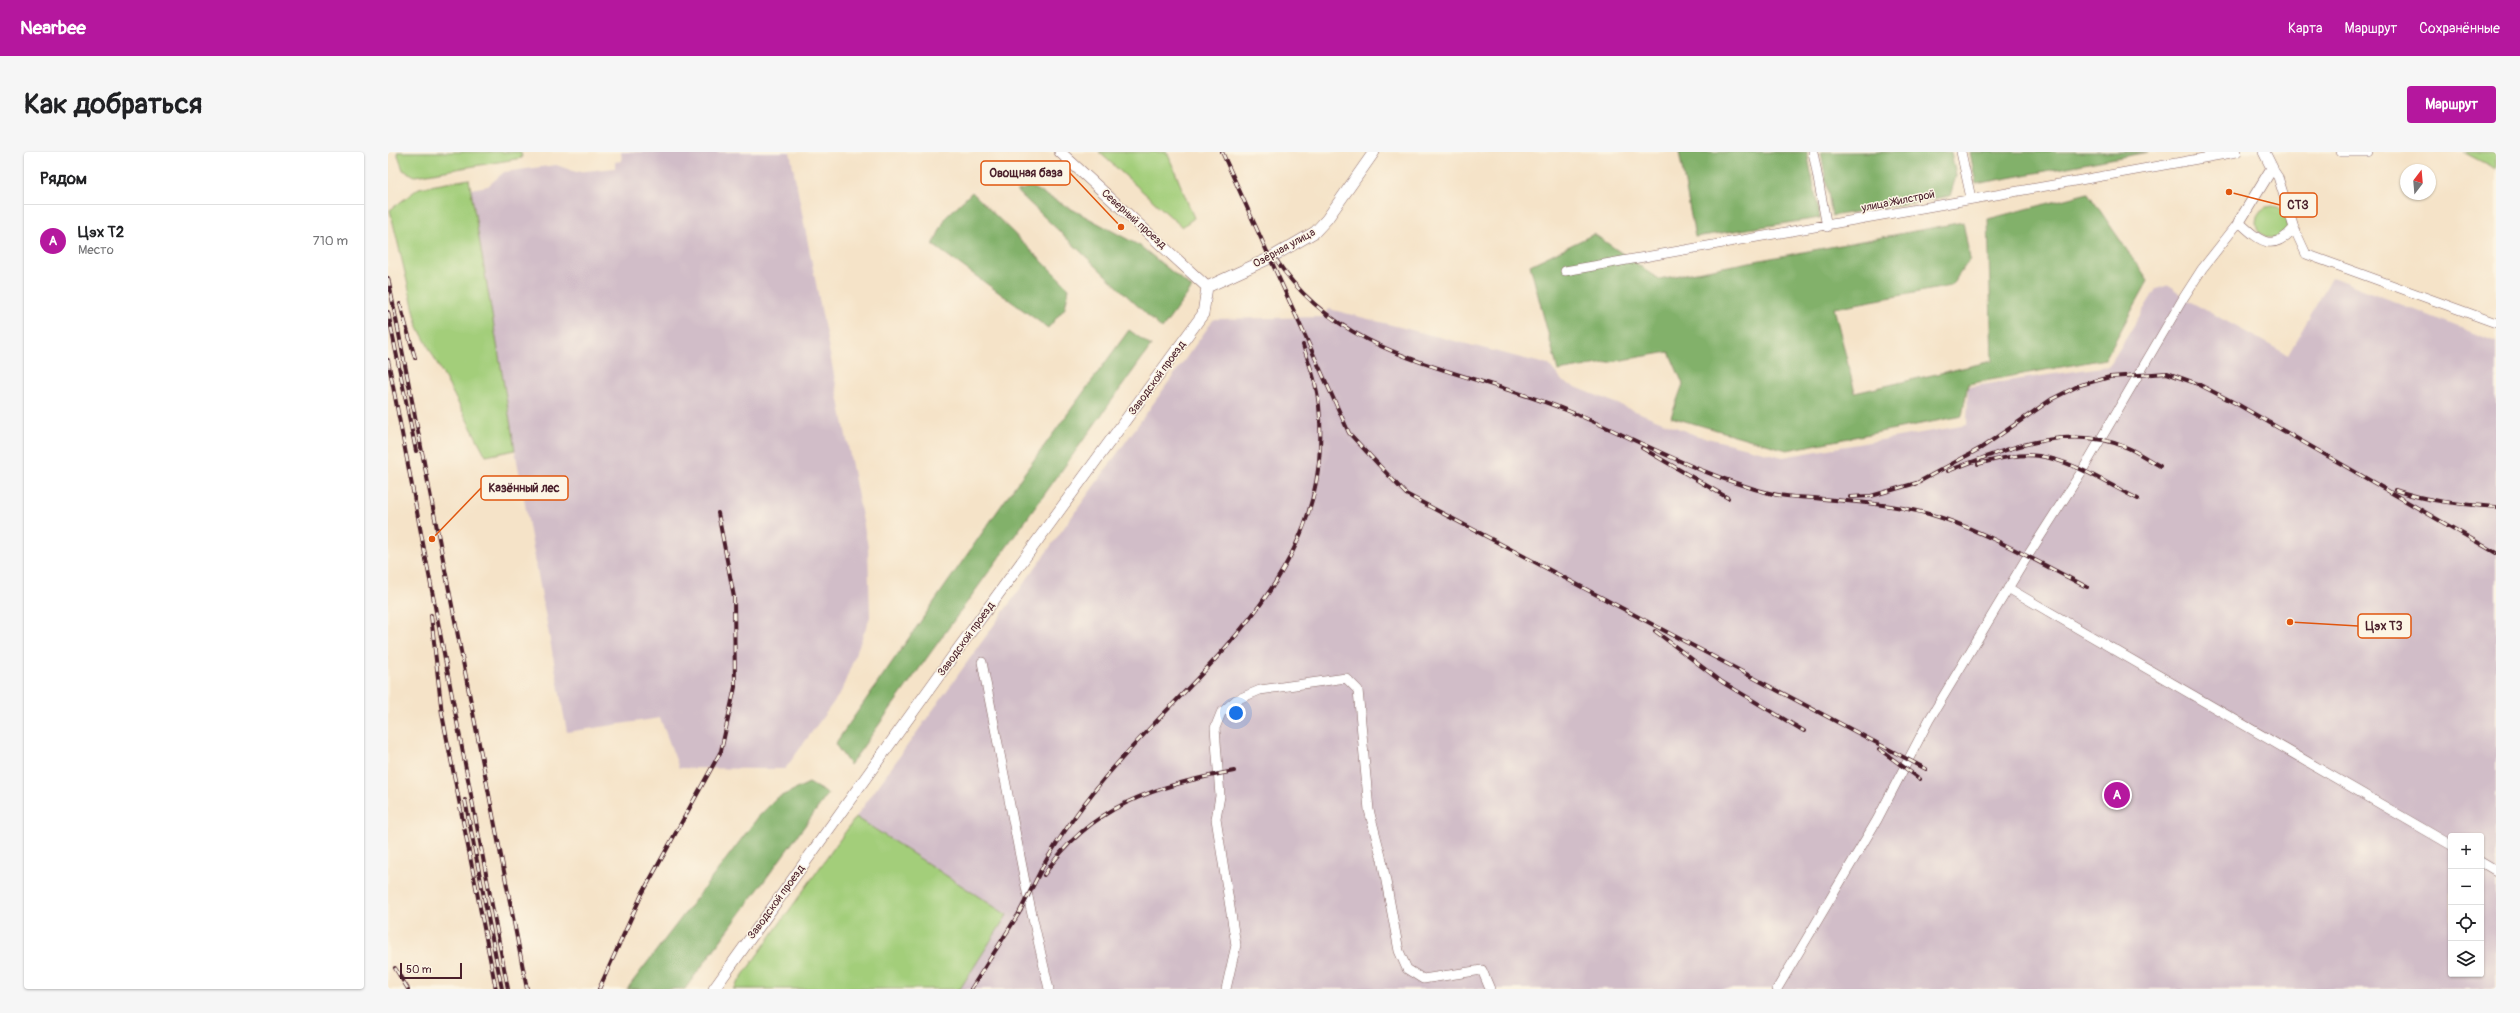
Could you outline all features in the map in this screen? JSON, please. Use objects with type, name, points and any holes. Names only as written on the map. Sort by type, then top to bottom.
[{"type":"street","name":"Северный проезд","points":[[1060,152],[1207,287]]},
{"type":"street","name":"Озёрная улица","points":[[1207,287],[1270,258],[1315,232],[1327,219],[1374,152]]},
{"type":"street","points":[[1813,152],[1827,227]]},
{"type":"street","points":[[1961,152],[1971,198]]},
{"type":"street","name":"улица Жилстрой","points":[[1565,271],[1827,227],[1971,198],[2237,152]]},
{"type":"street","points":[[2264,152],[2278,177],[2294,228],[2306,254],[2496,323]]},
{"type":"street","points":[[2341,152],[2368,152]]},
{"type":"street","points":[[1777,989],[1877,820],[1929,720],[2008,588],[2082,471],[2184,297],[2202,269],[2239,222],[2272,168]]},
{"type":"street","points":[[2239,222],[2260,240],[2276,243],[2286,238],[2294,228]]},
{"type":"street","name":"Заводской проезд","points":[[714,989],[953,656],[1203,314],[1207,287]]},
{"type":"street","points":[[2008,588],[2448,843]]},
{"type":"street","points":[[982,662],[1028,897],[1049,989]]},
{"type":"street","points":[[1226,989],[1236,945],[1216,819],[1220,796],[1215,728],[1221,712],[1236,700],[1260,690],[1346,678],[1358,690],[1369,810],[1382,860],[1399,951],[1407,970],[1423,979],[1482,970],[1490,989]]},
{"type":"street","points":[[2484,864],[2496,871]]},
{"type":"shaded area","points":[[621,152],[790,152],[868,547],[870,617],[841,692],[785,769],[679,768],[660,718],[567,732],[515,450],[471,189],[488,186],[504,172],[556,165],[576,172],[615,168],[615,162],[622,161]]},
{"type":"shaded area","points":[[2332,277],[2496,342],[2496,989],[960,989],[1007,915],[856,817],[1214,319],[1323,317],[1329,309],[1549,365],[1563,382],[1695,435],[1783,457],[1967,425],[1968,387],[2109,366],[2156,289],[2169,285],[2189,301],[2288,355]]},
{"type":"green space","points":[[397,152],[521,152],[522,158],[415,176],[403,170]]},
{"type":"green space","points":[[1099,152],[1167,152],[1194,218],[1182,227]]},
{"type":"green space","points":[[1679,152],[1807,152],[1820,218],[1695,237]]},
{"type":"green space","points":[[1821,152],[1951,152],[1956,176],[1950,196],[1832,216]]},
{"type":"green space","points":[[1970,152],[2148,152],[1976,184]]},
{"type":"green space","points":[[2463,152],[2496,152],[2496,169]]},
{"type":"green space","points":[[469,179],[515,450],[486,456],[418,327],[390,210],[419,188]]},
{"type":"green space","points":[[1031,187],[1140,246],[1192,288],[1162,329],[1017,191]]},
{"type":"green space","points":[[972,192],[1069,288],[1065,308],[1048,328],[933,245],[946,217]]},
{"type":"green space","points":[[2088,193],[2148,281],[2105,359],[1968,384],[1962,416],[1787,450],[1671,417],[1683,384],[1669,352],[1558,371],[1530,265],[1594,234],[1659,279],[1963,222],[1970,259],[1951,286],[1834,308],[1855,393],[1992,361],[1988,219]]},
{"type":"green space","points":[[2272,206],[2283,211],[2288,222],[2283,233],[2272,238],[2261,233],[2256,222],[2261,211]]},
{"type":"green space","points":[[1129,330],[1151,346],[850,765],[835,744],[1017,483]]},
{"type":"green space","points":[[809,783],[828,794],[685,989],[627,989],[759,816],[777,798]]},
{"type":"green space","points":[[856,817],[1007,915],[960,989],[733,989]]},
{"type":"railway","points":[[1222,152],[1349,433],[1406,494],[1926,769]]},
{"type":"railway","points":[[1275,258],[1302,292],[1334,319],[1369,340],[1406,357],[1566,410],[1691,466],[1769,493],[1791,497],[1878,504],[1926,513],[1942,518],[1997,541],[2087,587]]},
{"type":"railway","points":[[388,278],[527,989]]},
{"type":"railway","points":[[400,304],[415,358]]},
{"type":"railway","points":[[388,312],[416,451]]},
{"type":"railway","points":[[1019,913],[1043,866],[1087,801],[1103,780],[1136,743],[1207,668],[1241,629],[1271,589],[1296,545],[1313,498],[1320,447],[1318,398],[1314,378],[1303,345]]},
{"type":"railway","points":[[388,360],[508,989]]},
{"type":"railway","points":[[1915,484],[1981,448],[2052,399],[2080,385],[2110,377],[2167,373],[2198,384],[2237,404],[2496,553]]},
{"type":"railway","points":[[1948,471],[2014,448],[2060,438],[2083,438],[2106,441],[2128,448],[2160,466]]},
{"type":"railway","points":[[1642,448],[1728,498]]},
{"type":"railway","points":[[1978,464],[2008,457],[2024,455],[2039,456],[2078,468],[2138,499]]},
{"type":"railway","points":[[1850,497],[1871,496],[1920,482]]},
{"type":"railway","points":[[2395,490],[2433,500],[2496,507]]},
{"type":"railway","points":[[599,989],[642,894],[721,751],[735,687],[734,597],[718,513]]},
{"type":"railway","points":[[431,615],[442,714],[496,989]]},
{"type":"railway","points":[[1655,631],[1722,682],[1804,731]]},
{"type":"railway","points":[[1879,749],[1920,779]]},
{"type":"railway","points":[[1044,875],[1062,851],[1082,831],[1104,815],[1127,802],[1178,784],[1234,771]]},
{"type":"railway","points":[[465,800],[502,989]]},
{"type":"railway","points":[[971,989],[1021,910]]},
{"type":"railway","points":[[395,968],[408,989]]},
{"type":"place","name":"СТЗ","points":[[2229,192]]},
{"type":"place","name":"Овощная база","points":[[1121,227]]},
{"type":"place","name":"Казённый лес","points":[[432,539]]},
{"type":"place","name":"Цэх Т3","points":[[2290,622]]},
{"type":"place","name":"Цэх Т2","points":[[2117,795]]}]
